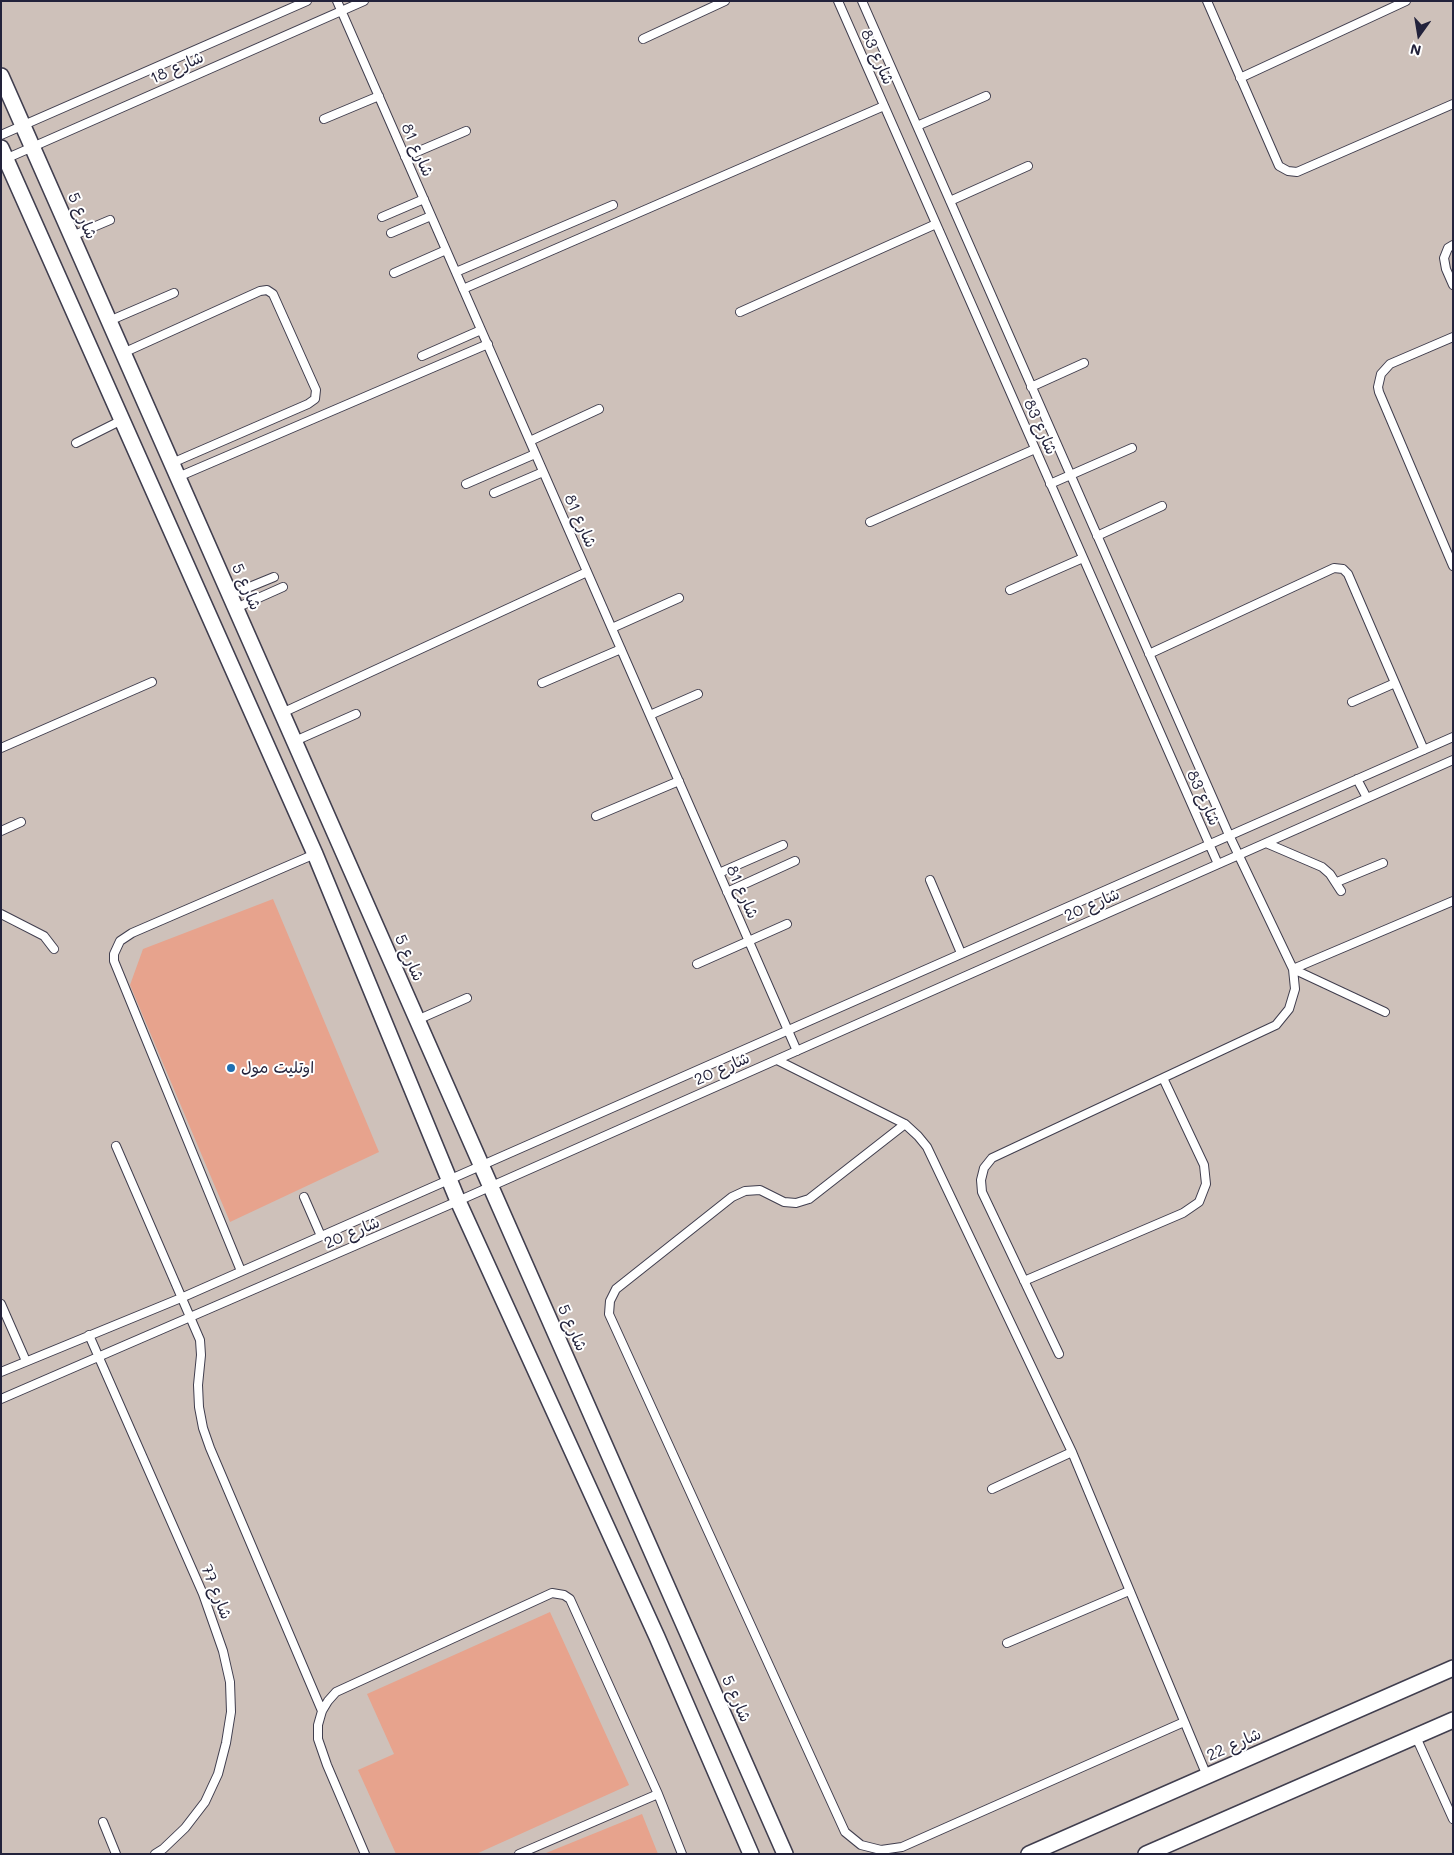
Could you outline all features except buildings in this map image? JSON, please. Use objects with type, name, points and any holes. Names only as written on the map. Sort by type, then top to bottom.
[{"type":"street","name":"شارع 5","points":[[1,76],[785,1854]]},
{"type":"street","points":[[3,156],[150,481],[315,854],[458,1201],[657,1637],[751,1854]]},
{"type":"street","points":[[150,481],[175,470]]},
{"type":"street","name":"شارع 22","points":[[1029,1854],[1453,1668]]},
{"type":"street","points":[[1146,1854],[1453,1720]]},
{"type":"lane","name":"شارع 18","points":[[1,135],[307,1]]},
{"type":"lane","name":"شارع 81","points":[[337,1],[797,1051]]},
{"type":"lane","name":"شارع 18","points":[[3,156],[33,147],[364,1]]},
{"type":"lane","points":[[643,39],[725,1]]},
{"type":"lane","name":"شارع 83","points":[[838,1],[1218,864]]},
{"type":"lane","points":[[1207,1],[1279,166],[1288,171],[1297,172],[1453,104]]},
{"type":"lane","points":[[1240,78],[1406,1]]},
{"type":"lane","name":"شارع 83","points":[[865,2],[917,126],[1238,856],[1292,969]]},
{"type":"lane","points":[[324,119],[379,96]]},
{"type":"lane","points":[[917,126],[986,96]]},
{"type":"lane","points":[[463,289],[884,106]]},
{"type":"lane","points":[[406,157],[466,131]]},
{"type":"lane","points":[[950,201],[1028,166]]},
{"type":"lane","points":[[382,217],[424,199]]},
{"type":"lane","points":[[456,272],[613,205]]},
{"type":"lane","points":[[391,233],[432,216]]},
{"type":"lane","points":[[72,236],[110,220]]},
{"type":"lane","points":[[740,312],[936,224]]},
{"type":"lane","points":[[1453,244],[1448,248],[1444,258],[1446,269],[1453,285]]},
{"type":"lane","points":[[394,273],[446,250]]},
{"type":"lane","points":[[123,352],[260,291],[267,290],[273,294],[316,390],[315,399],[308,404],[175,470]]},
{"type":"lane","points":[[109,321],[174,294]]},
{"type":"lane","points":[[422,356],[482,330]]},
{"type":"lane","points":[[1453,337],[1390,364],[1381,374],[1378,387],[1453,566]]},
{"type":"lane","points":[[175,470],[488,344]]},
{"type":"lane","points":[[1031,387],[1084,363]]},
{"type":"lane","points":[[530,441],[600,409]]},
{"type":"lane","points":[[76,443],[122,420]]},
{"type":"lane","points":[[1050,484],[1132,448]]},
{"type":"lane","points":[[870,522],[1034,449]]},
{"type":"lane","points":[[466,484],[535,454]]},
{"type":"lane","points":[[494,493],[543,472]]},
{"type":"lane","points":[[1097,536],[1162,506]]},
{"type":"lane","points":[[1010,590],[1083,558]]},
{"type":"lane","points":[[1149,654],[1334,568],[1342,569],[1348,574],[1424,750]]},
{"type":"lane","points":[[282,713],[587,572]]},
{"type":"lane","points":[[233,601],[274,577]]},
{"type":"lane","points":[[233,601],[283,587]]},
{"type":"lane","points":[[612,628],[679,598]]},
{"type":"lane","points":[[542,683],[621,649]]},
{"type":"lane","points":[[1,748],[152,682]]},
{"type":"lane","points":[[1352,702],[1395,683]]},
{"type":"lane","points":[[650,715],[698,694]]},
{"type":"lane","points":[[295,741],[356,714]]},
{"type":"lane","name":"شارع 20","points":[[1,1372],[181,1298],[1453,737]]},
{"type":"lane","name":"شارع 20","points":[[1,1399],[491,1187],[1453,760]]},
{"type":"lane","points":[[1357,779],[1367,798]]},
{"type":"lane","points":[[596,816],[679,781]]},
{"type":"lane","points":[[1,830],[21,822]]},
{"type":"lane","points":[[1266,843],[1322,867],[1337,882],[1341,891]]},
{"type":"lane","points":[[719,873],[783,845]]},
{"type":"lane","points":[[241,1271],[114,961],[114,954],[120,941],[132,933],[315,854]]},
{"type":"lane","points":[[727,892],[795,861]]},
{"type":"lane","points":[[1337,882],[1384,863]]},
{"type":"lane","points":[[930,880],[962,953]]},
{"type":"lane","points":[[1292,969],[1453,901]]},
{"type":"lane","points":[[1,914],[44,936],[54,949]]},
{"type":"lane","points":[[697,964],[787,924]]},
{"type":"lane","points":[[1292,969],[1386,1012]]},
{"type":"lane","points":[[1059,1354],[982,1192],[981,1180],[984,1168],[992,1158],[1276,1025],[1289,1009],[1295,989],[1292,969]]},
{"type":"lane","points":[[417,1020],[467,998]]},
{"type":"lane","points":[[777,1060],[905,1124],[927,1147],[1072,1452],[1207,1776]]},
{"type":"lane","points":[[1024,1281],[1183,1213],[1199,1202],[1206,1184],[1204,1165],[1163,1078]]},
{"type":"lane","points":[[905,1124],[809,1199],[796,1203],[784,1202],[760,1190],[745,1191],[732,1196],[616,1289],[610,1301],[610,1314],[845,1832],[861,1845],[882,1850],[902,1848],[1184,1722]]},
{"type":"lane","points":[[116,1146],[200,1340],[199,1407],[203,1428],[210,1448],[322,1711]]},
{"type":"lane","points":[[304,1197],[321,1236]]},
{"type":"lane","points":[[1,1304],[26,1361]]},
{"type":"lane","name":"شارع 77","points":[[88,1335],[203,1594],[223,1651],[230,1682],[231,1712],[218,1774],[205,1802],[186,1828],[155,1854]]},
{"type":"lane","points":[[992,1489],[1072,1452]]},
{"type":"lane","points":[[1007,1643],[1130,1591]]},
{"type":"lane","points":[[365,1854],[322,1753],[318,1739],[318,1725],[322,1711],[328,1701],[336,1692],[546,1595],[558,1593],[570,1599],[658,1794],[682,1854]]},
{"type":"lane","points":[[1416,1736],[1453,1819]]},
{"type":"lane","points":[[520,1854],[658,1794]]},
{"type":"lane","points":[[103,1822],[116,1854]]},
{"type":"shaded area","points":[[1,1],[1453,1],[1453,1854],[1,1854]]},
{"type":"place","name":"اوتليت مول","points":[[231,1068]]}]
